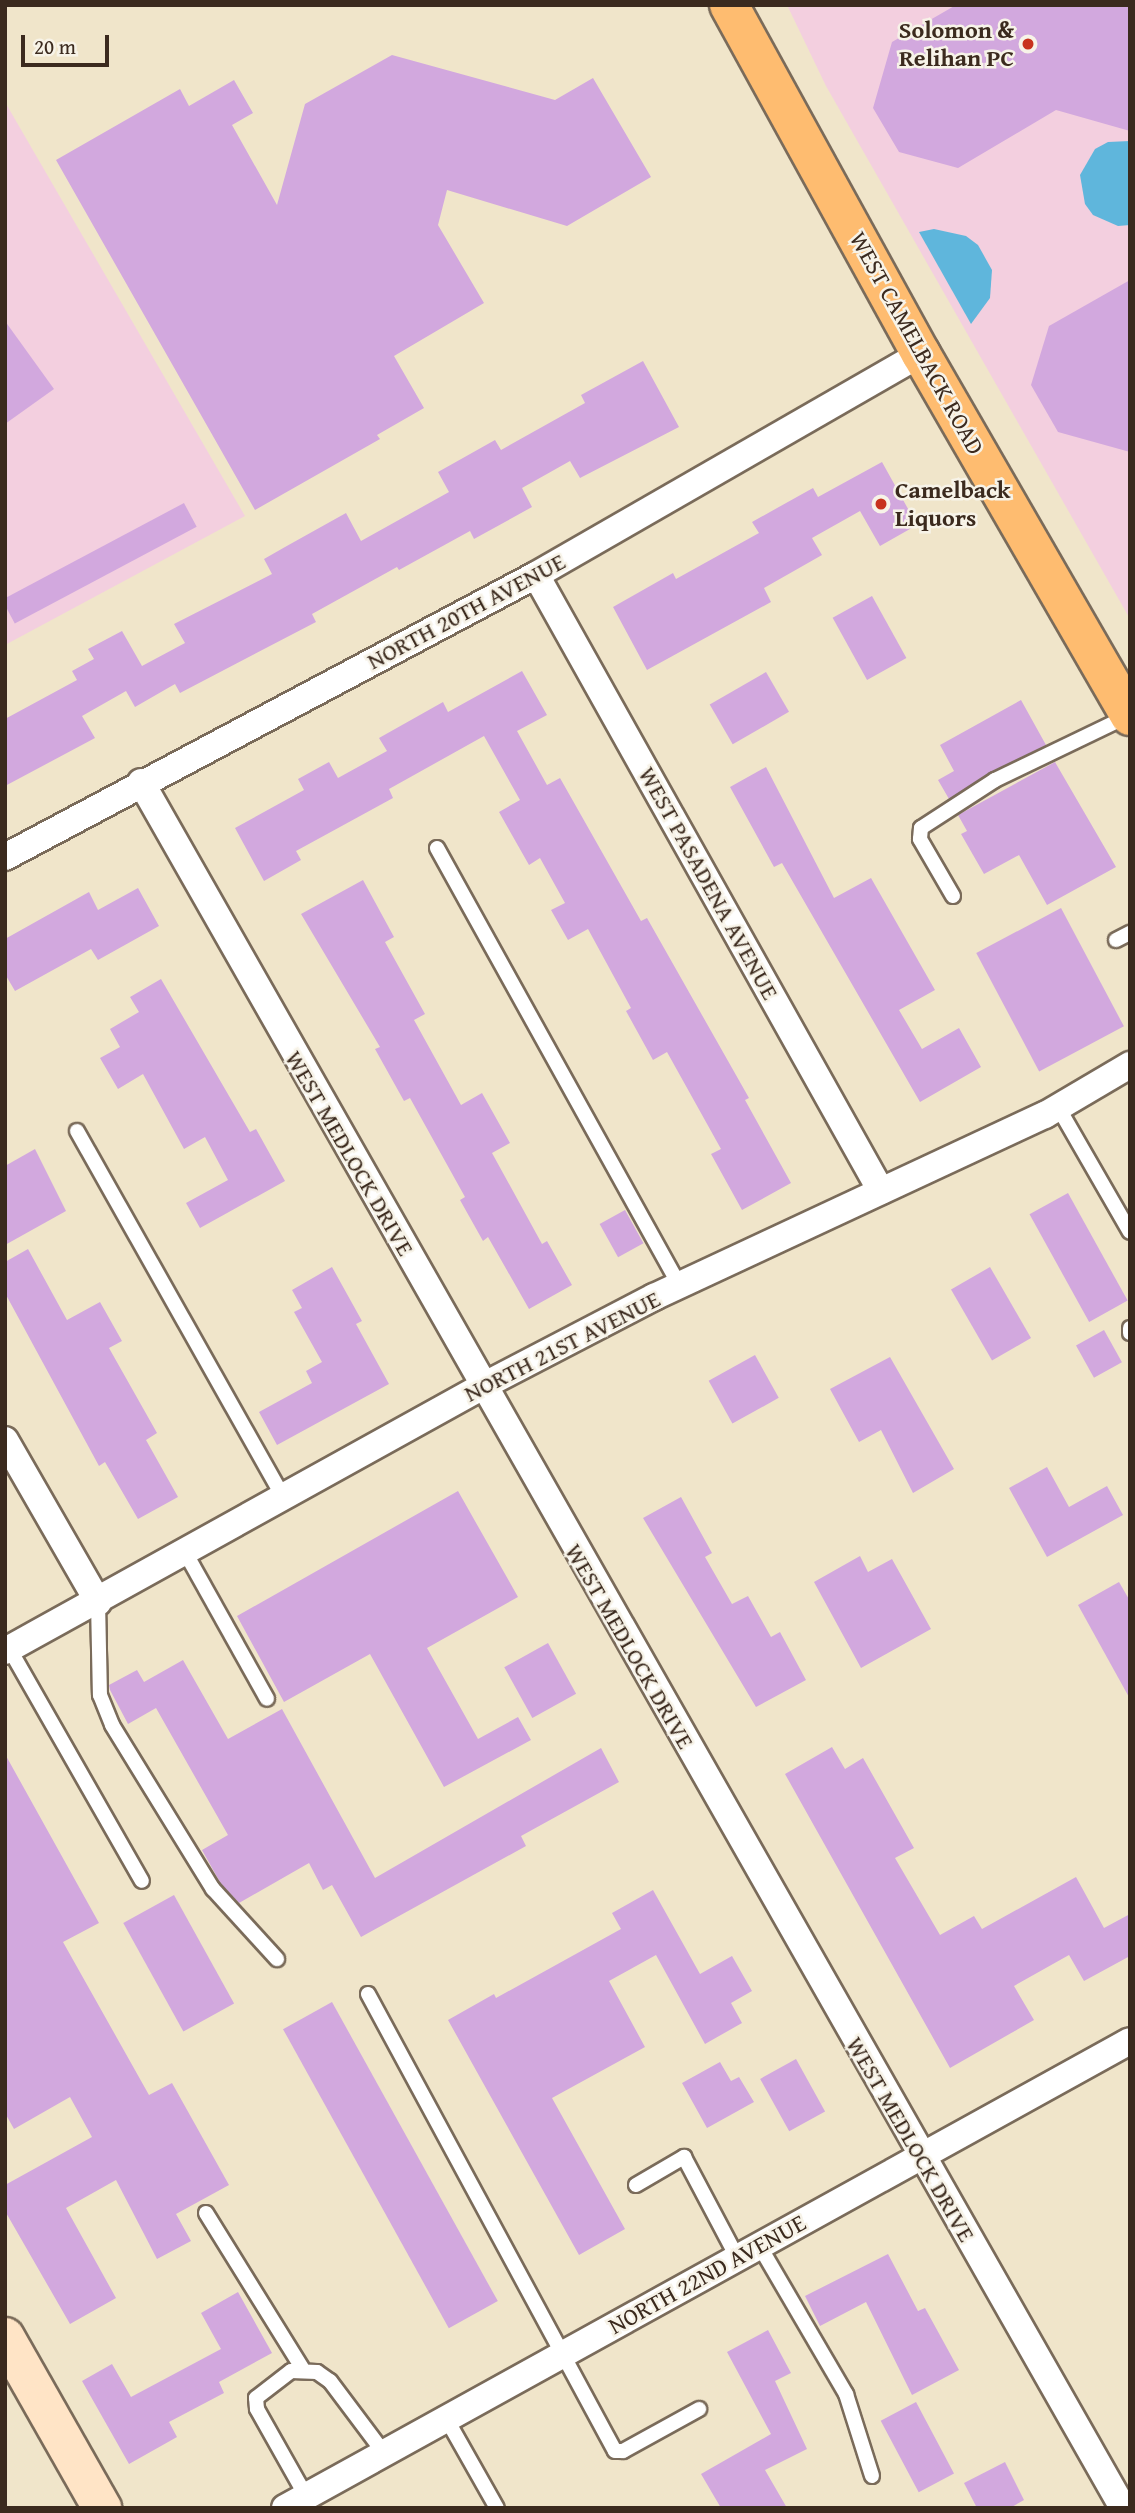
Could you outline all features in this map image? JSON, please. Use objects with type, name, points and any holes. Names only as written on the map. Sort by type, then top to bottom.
[{"type":"main road","name":"WEST CAMELBACK ROAD","points":[[729,5],[921,354],[1130,716]]},
{"type":"street","name":"NORTH 20TH AVENUE","points":[[5,857],[141,782],[536,575],[921,354]]},
{"type":"street","name":"WEST PASADENA AVENUE","points":[[536,575],[881,1191]]},
{"type":"street","name":"WEST MEDLOCK DRIVE","points":[[141,782],[482,1386],[1123,2508]]},
{"type":"street","name":"NORTH 21ST AVENUE","points":[[7,1650],[98,1602],[482,1386],[680,1285],[1058,1107],[1130,1065]]},
{"type":"street","points":[[5,1440],[98,1602]]},
{"type":"street","name":"NORTH 22ND AVENUE","points":[[296,2502],[1130,2041]]},
{"type":"street","points":[[5,2337],[102,2508]]},
{"type":"lane","points":[[953,896],[920,839],[921,828],[995,780],[1130,716]]},
{"type":"lane","points":[[437,848],[680,1285]]},
{"type":"lane","points":[[1116,940],[1130,933]]},
{"type":"lane","points":[[1058,1107],[1130,1232]]},
{"type":"lane","points":[[77,1131],[283,1497]]},
{"type":"lane","points":[[1130,1328],[1130,1334]]},
{"type":"lane","points":[[185,1552],[267,1699]]},
{"type":"lane","points":[[98,1602],[100,1695],[112,1725],[213,1889],[277,1959]]},
{"type":"lane","points":[[7,1650],[142,1881]]},
{"type":"lane","points":[[368,1994],[560,2355],[615,2451],[623,2451],[699,2409]]},
{"type":"lane","points":[[636,2185],[684,2157],[846,2394],[872,2476]]},
{"type":"lane","points":[[206,2213],[302,2368],[330,2381],[384,2453]]},
{"type":"lane","points":[[296,2502],[257,2409],[256,2399],[270,2385],[302,2368]]},
{"type":"lane","points":[[446,2418],[497,2508]]},
{"type":"shaded area","points":[[787,5],[1130,5],[1130,619],[826,86]]},
{"type":"shaded area","points":[[5,102],[245,516],[5,645]]},
{"type":"water","points":[[1130,141],[1130,225],[1118,226],[1093,215],[1085,204],[1080,175],[1095,149],[1108,142]]},
{"type":"water","points":[[934,229],[966,236],[978,245],[992,270],[990,298],[971,324],[919,232]]},
{"type":"building","points":[[956,5],[1130,5],[1130,131],[1056,110],[958,168],[899,152],[873,108],[892,42]]},
{"type":"building","points":[[392,55],[555,100],[593,78],[651,177],[567,226],[447,190],[438,225],[484,303],[394,356],[424,408],[377,435],[380,439],[255,510],[56,160],[180,89],[189,106],[234,80],[253,113],[232,125],[277,205],[305,104]]},
{"type":"building","points":[[1130,280],[1130,452],[1058,432],[1031,385],[1049,326]]},
{"type":"building","points":[[5,321],[54,389],[5,424]]},
{"type":"building","points":[[643,361],[679,427],[580,478],[570,461],[522,488],[532,507],[474,539],[470,531],[399,570],[397,567],[312,614],[316,622],[180,693],[175,684],[135,707],[126,691],[82,716],[95,738],[5,786],[5,719],[77,680],[72,671],[94,659],[88,649],[122,631],[142,666],[185,643],[174,624],[272,574],[264,559],[346,513],[361,541],[449,492],[438,472],[495,440],[501,450],[585,403],[581,395]]},
{"type":"building","points":[[882,462],[917,525],[880,546],[860,511],[812,538],[822,555],[764,588],[771,602],[647,670],[613,607],[673,573],[676,579],[759,533],[752,522],[813,488],[818,497]]},
{"type":"building","points":[[184,503],[197,527],[15,624],[5,605],[5,598]]},
{"type":"building","points":[[872,596],[906,658],[867,680],[833,618]]},
{"type":"building","points":[[522,671],[547,715],[517,731],[547,785],[560,778],[641,921],[647,918],[749,1098],[745,1100],[791,1183],[742,1210],[711,1154],[721,1149],[667,1052],[653,1060],[626,1011],[631,1008],[588,929],[568,940],[551,910],[565,903],[540,858],[529,865],[499,812],[520,800],[484,736],[389,789],[393,798],[296,851],[301,860],[264,881],[235,828],[304,790],[298,779],[329,762],[338,778],[387,751],[379,738],[443,702],[448,712]]},
{"type":"building","points":[[766,672],[789,712],[733,744],[710,704]]},
{"type":"building","points":[[1021,700],[1046,745],[949,799],[938,780],[954,771],[940,745]]},
{"type":"building","points":[[1055,762],[1116,867],[1047,905],[1019,855],[984,874],[961,834],[967,831],[958,815]]},
{"type":"building","points":[[766,767],[834,898],[871,878],[935,990],[899,1010],[922,1049],[959,1028],[981,1067],[920,1102],[782,863],[774,867],[730,787]]},
{"type":"building","points":[[363,880],[394,937],[385,942],[425,1014],[414,1020],[461,1105],[482,1093],[510,1143],[492,1153],[542,1244],[547,1241],[572,1285],[529,1309],[488,1237],[483,1241],[460,1200],[465,1197],[410,1098],[404,1101],[375,1049],[380,1047],[301,914]]},
{"type":"building","points":[[138,888],[159,926],[98,960],[91,949],[15,991],[5,974],[5,939],[89,892],[98,910]]},
{"type":"building","points":[[1061,908],[1124,1026],[1039,1071],[976,953]]},
{"type":"building","points":[[161,979],[250,1132],[256,1129],[285,1181],[200,1228],[186,1203],[228,1180],[205,1137],[184,1149],[143,1074],[118,1089],[100,1058],[120,1047],[110,1029],[139,1012],[130,997]]},
{"type":"building","points":[[35,1149],[66,1211],[5,1245],[5,1166]]},
{"type":"building","points":[[1068,1193],[1128,1301],[1089,1322],[1030,1214]]},
{"type":"building","points":[[625,1210],[643,1243],[618,1257],[600,1224]]},
{"type":"building","points":[[28,1249],[67,1320],[100,1302],[122,1341],[109,1348],[157,1433],[146,1440],[178,1497],[138,1519],[105,1462],[99,1466],[5,1293],[5,1262]]},
{"type":"building","points":[[332,1267],[362,1321],[356,1324],[389,1384],[277,1445],[259,1412],[312,1383],[306,1371],[322,1362],[294,1312],[302,1308],[292,1290]]},
{"type":"building","points":[[990,1267],[1031,1338],[992,1361],[951,1290]]},
{"type":"building","points":[[1104,1330],[1122,1362],[1094,1378],[1076,1346]]},
{"type":"building","points":[[755,1355],[779,1398],[732,1424],[709,1381]]},
{"type":"building","points":[[890,1357],[954,1469],[913,1493],[881,1430],[859,1442],[830,1389]]},
{"type":"building","points":[[1047,1467],[1069,1507],[1107,1486],[1123,1515],[1047,1557],[1009,1488]]},
{"type":"building","points":[[458,1491],[518,1597],[427,1648],[478,1739],[518,1717],[531,1740],[444,1787],[370,1654],[284,1702],[237,1616]]},
{"type":"building","points":[[681,1497],[712,1553],[705,1557],[732,1604],[748,1596],[771,1637],[780,1632],[806,1680],[756,1707],[643,1518]]},
{"type":"building","points":[[860,1556],[868,1572],[892,1559],[931,1629],[861,1668],[814,1582]]},
{"type":"building","points":[[1119,1582],[1130,1601],[1130,1699],[1078,1605]]},
{"type":"building","points":[[548,1643],[576,1694],[532,1718],[504,1667]]},
{"type":"building","points":[[183,1660],[228,1739],[282,1709],[375,1878],[601,1748],[619,1782],[521,1836],[526,1846],[361,1937],[332,1885],[323,1890],[309,1863],[239,1903],[221,1884],[202,1850],[228,1835],[156,1708],[128,1724],[110,1690],[109,1685],[137,1670],[144,1682]]},
{"type":"building","points":[[832,1747],[845,1769],[863,1758],[914,1848],[895,1858],[940,1935],[974,1916],[982,1929],[1076,1877],[1104,1928],[1130,1914],[1130,1956],[1084,1981],[1069,1955],[1014,1986],[1034,2020],[950,2068],[785,1774]]},
{"type":"building","points":[[5,1754],[99,1923],[63,1942],[149,2095],[172,2083],[229,2185],[176,2214],[191,2241],[157,2259],[116,2180],[66,2208],[116,2298],[70,2324],[5,2211],[5,2185],[92,2137],[70,2097],[14,2129],[5,2113]]},
{"type":"building","points":[[653,1890],[700,1974],[732,1956],[752,1991],[731,2003],[742,2023],[705,2044],[656,1955],[609,1981],[645,2047],[552,2098],[625,2229],[579,2255],[448,2020],[494,1994],[496,1998],[621,1929],[612,1913]]},
{"type":"building","points":[[174,1895],[234,2003],[183,2032],[123,1923]]},
{"type":"building","points":[[332,2002],[498,2301],[449,2328],[283,2029]]},
{"type":"building","points":[[796,2059],[825,2111],[789,2131],[760,2079]]},
{"type":"building","points":[[720,2062],[731,2081],[739,2077],[754,2102],[707,2128],[682,2083]]},
{"type":"building","points":[[888,2254],[918,2311],[925,2308],[959,2370],[912,2395],[866,2302],[820,2326],[805,2296]]},
{"type":"building","points":[[238,2292],[272,2353],[219,2382],[224,2393],[169,2422],[177,2437],[129,2464],[82,2381],[112,2364],[131,2397],[221,2349],[201,2313]]},
{"type":"building","points":[[768,2330],[791,2373],[775,2381],[807,2449],[765,2470],[787,2508],[721,2508],[701,2474],[771,2434],[727,2352]]},
{"type":"building","points":[[916,2402],[954,2474],[919,2492],[881,2421]]},
{"type":"building","points":[[1005,2462],[1024,2500],[1010,2508],[977,2508],[964,2483]]},
{"type":"place","name":"Solomon & Relihan PC","points":[[1028,44]]},
{"type":"place","name":"Camelback Liquors","points":[[881,504]]}]
